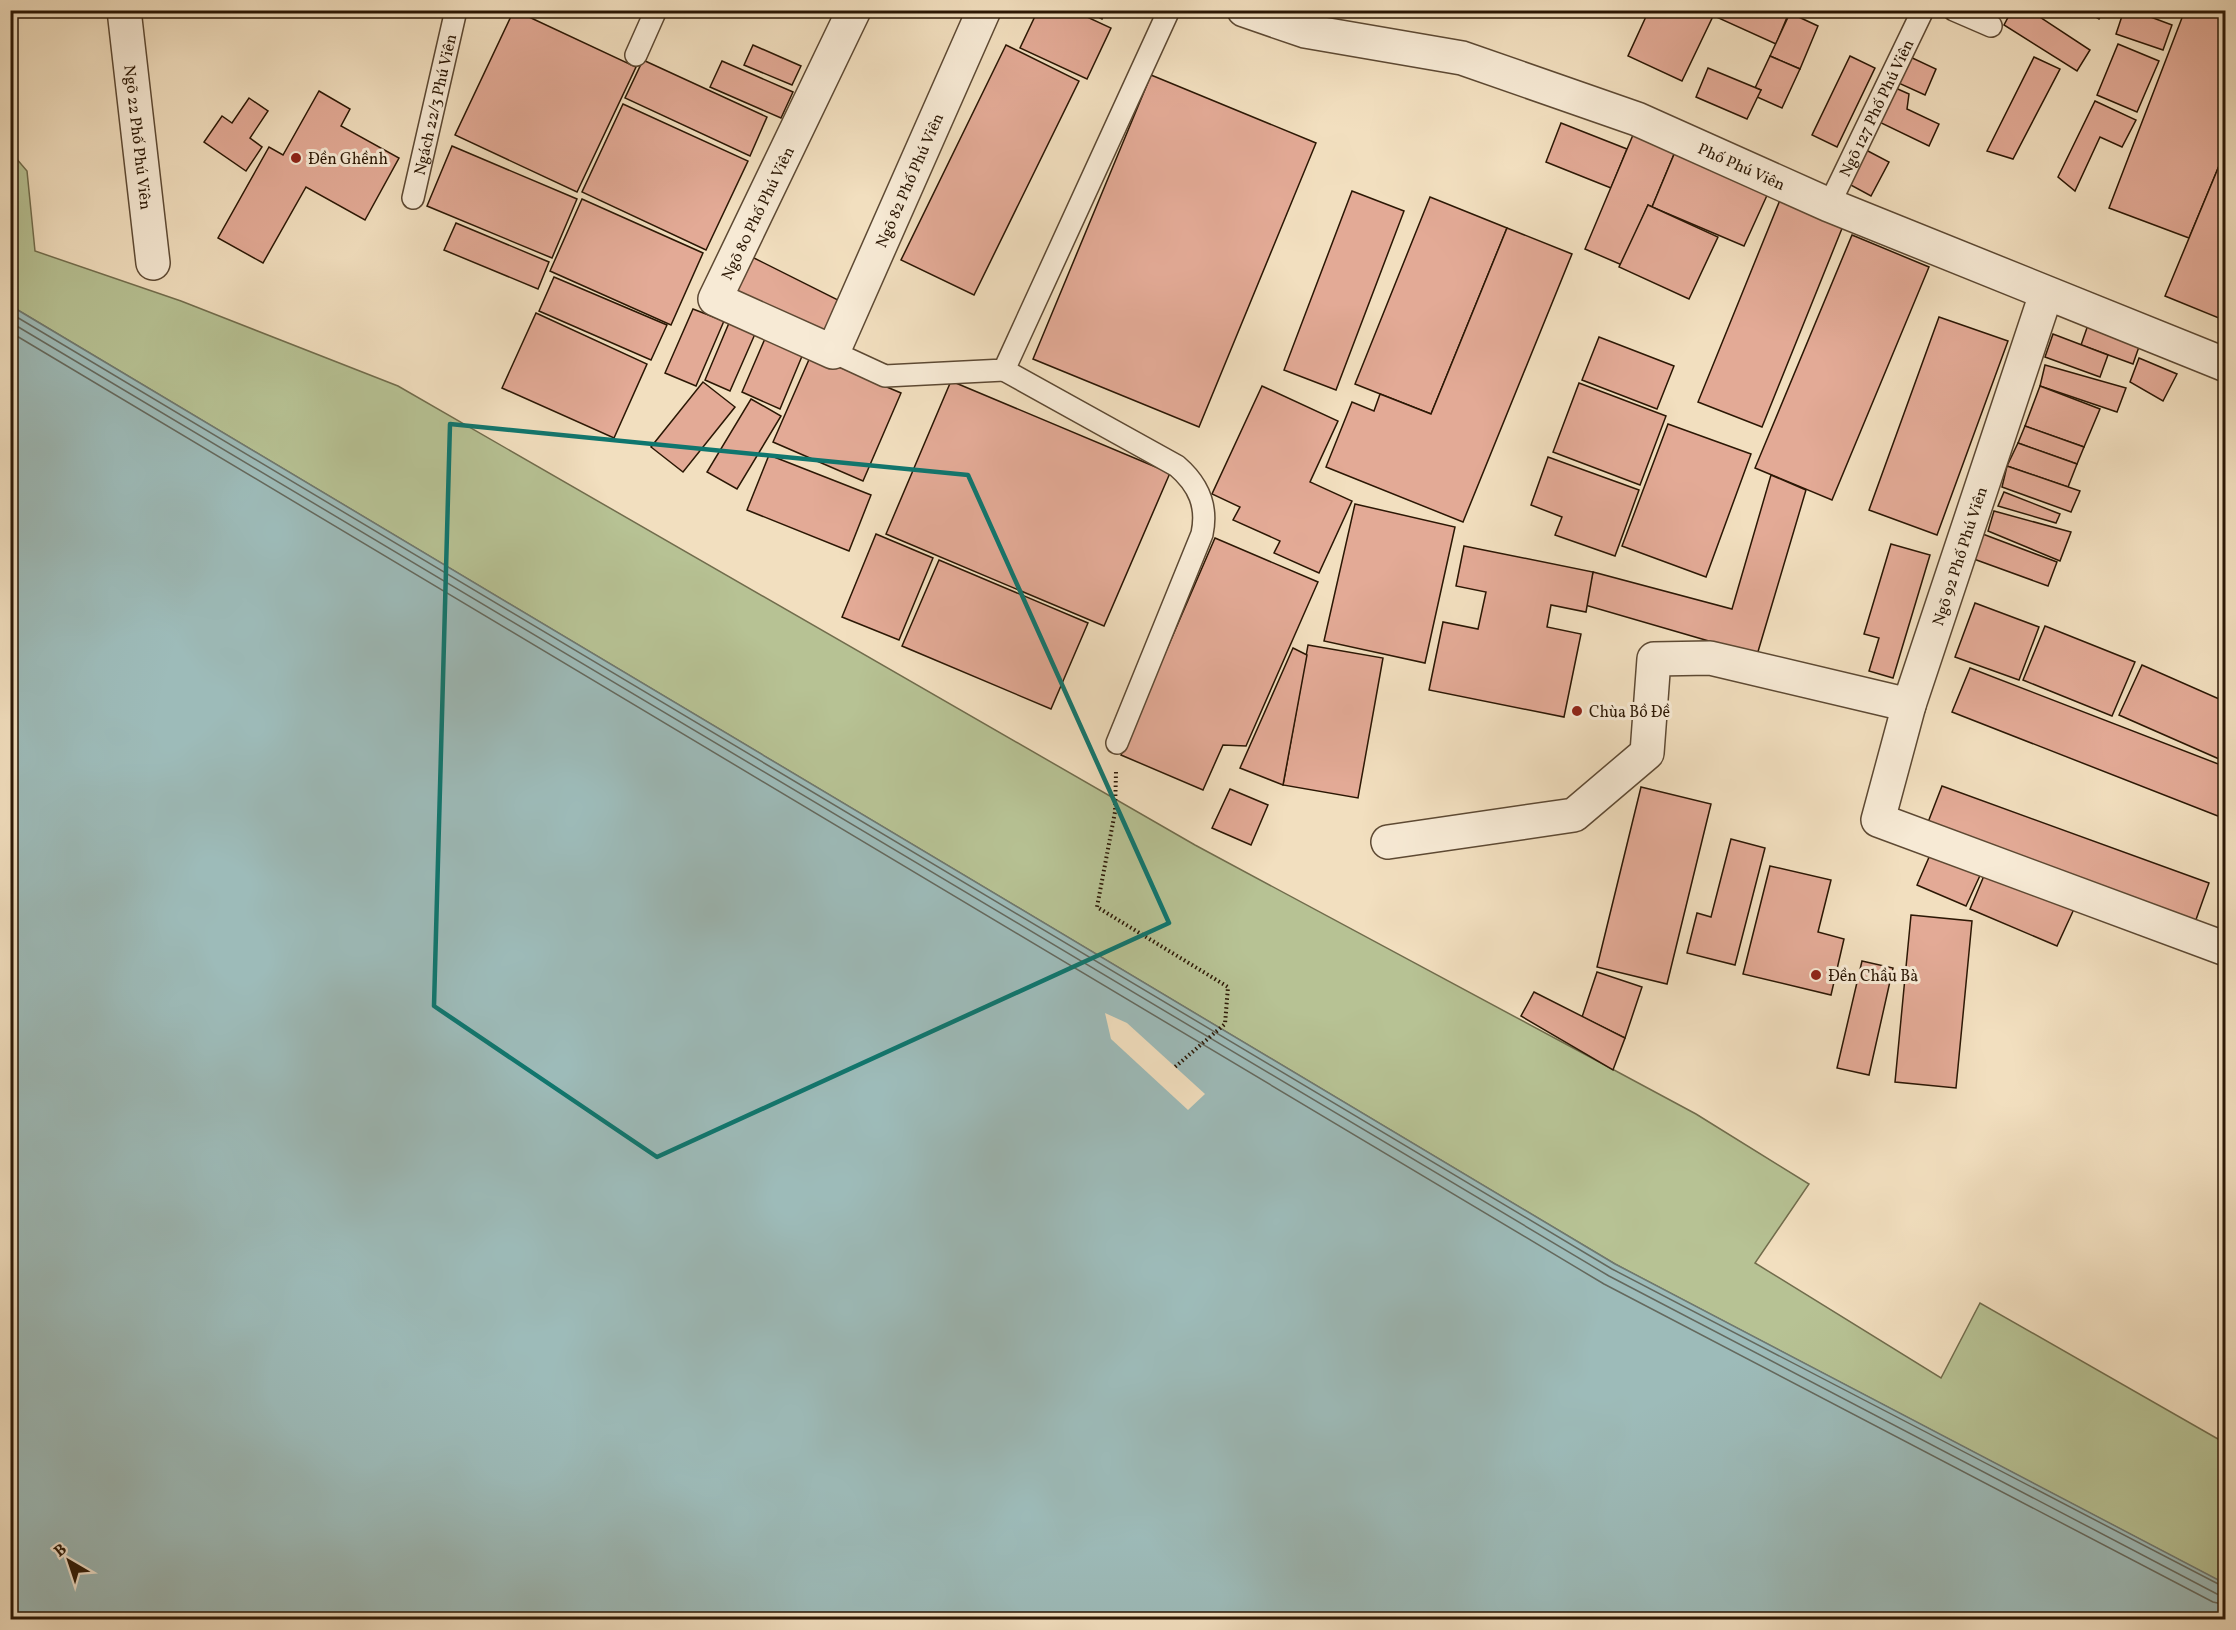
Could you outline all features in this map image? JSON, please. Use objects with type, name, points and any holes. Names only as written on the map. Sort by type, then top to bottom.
[{"type":"street","name":"Ngõ 22 Phố Phú Viên","points":[[124,10],[153,263]]},
{"type":"street","name":"Ngõ 80 Phố Phú Viên","points":[[833,352],[716,299],[854,10]]},
{"type":"street","name":"Ngõ 82 Phố Phú Viên","points":[[833,352],[984,10]]},
{"type":"street","name":"Phố Phú Viên","points":[[1244,10],[1305,31],[1462,58],[1637,119],[1828,205],[2226,365]]},
{"type":"street","name":"Ngõ 92 Phố Phú Viên","points":[[2046,294],[1909,705],[1878,820],[2226,949]]},
{"type":"street","points":[[1388,842],[1574,815],[1647,753],[1654,659],[1710,658],[1909,705]]},
{"type":"lane","name":"Ngách 22/3 Phú Viên","points":[[413,198],[456,10]]},
{"type":"lane","points":[[636,55],[656,10]]},
{"type":"lane","points":[[1004,370],[1169,10]]},
{"type":"lane","points":[[1954,10],[1991,26]]},
{"type":"lane","name":"Ngõ 127 Phố Phú Viên","points":[[1828,205],[1921,11]]},
{"type":"lane","points":[[833,352],[885,376],[1004,370],[1177,466],[1190,477],[1204,508],[1202,534],[1117,743]]},
{"type":"path","points":[[1117,743],[1115,812],[1097,907],[1228,987],[1225,1024],[1175,1066]]},
{"type":"highlighted area","points":[[450,424],[968,475],[1169,923],[657,1157],[434,1006]]},
{"type":"green space","points":[[10,151],[27,171],[35,251],[181,301],[398,386],[1195,845],[1696,1114],[1809,1184],[1755,1263],[1941,1378],[1980,1303],[2225,1443],[2225,1584],[1615,1264],[11,306]]},
{"type":"water","points":[[11,306],[1615,1264],[2226,1584],[2225,1620],[11,1620]]},
{"type":"pier","points":[[1105,1013],[1127,1023],[1205,1094],[1188,1110],[1111,1039]]},
{"type":"building","points":[[514,10],[636,67],[577,192],[455,135]]},
{"type":"building","points":[[1038,10],[1072,10],[1111,28],[1087,79],[1020,48]]},
{"type":"building","points":[[1085,10],[1106,10],[1102,19]]},
{"type":"building","points":[[1649,10],[1716,10],[1682,81],[1628,56]]},
{"type":"building","points":[[1717,10],[1790,10],[1776,44],[1714,16]]},
{"type":"building","points":[[2012,10],[2029,10],[2090,50],[2077,71],[2004,25]]},
{"type":"building","points":[[2084,10],[2104,10],[2099,19]]},
{"type":"building","points":[[2124,10],[2132,10],[2172,25],[2163,50],[2116,34]]},
{"type":"building","points":[[2185,10],[2226,10],[2226,149],[2189,238],[2109,208]]},
{"type":"building","points":[[1790,13],[1818,26],[1800,69],[1770,56]]},
{"type":"building","points":[[2118,44],[2159,61],[2137,112],[2097,95]]},
{"type":"building","points":[[753,45],[801,66],[792,85],[744,65]]},
{"type":"building","points":[[1006,45],[1079,81],[974,295],[901,260]]},
{"type":"building","points":[[1906,55],[1936,69],[1925,95],[1894,81]]},
{"type":"building","points":[[1770,56],[1800,69],[1782,108],[1757,97],[1761,90],[1755,88]]},
{"type":"building","points":[[1850,56],[1875,68],[1837,147],[1812,135]]},
{"type":"building","points":[[2034,57],[2060,69],[2013,159],[1987,151]]},
{"type":"building","points":[[643,60],[767,117],[750,156],[625,98]]},
{"type":"building","points":[[722,61],[793,92],[781,118],[710,87]]},
{"type":"building","points":[[1708,68],[1761,90],[1747,119],[1696,97]]},
{"type":"building","points":[[1151,75],[1316,143],[1199,427],[1033,359]]},
{"type":"building","points":[[1891,86],[1909,94],[1907,109],[1939,124],[1929,146],[1875,120]]},
{"type":"building","points":[[319,91],[350,109],[341,126],[399,158],[365,220],[306,187],[263,263],[218,238],[269,147],[283,155]]},
{"type":"building","points":[[249,98],[268,111],[250,138],[262,147],[246,171],[204,142],[222,116],[232,123]]},
{"type":"building","points":[[2095,101],[2136,120],[2122,147],[2100,137],[2075,191],[2058,177]]},
{"type":"building","points":[[623,104],[748,161],[706,250],[582,192]]},
{"type":"building","points":[[1561,123],[1627,149],[1611,188],[1546,162]]},
{"type":"building","points":[[1633,135],[1675,152],[1652,207],[1648,205],[1622,265],[1585,249]]},
{"type":"building","points":[[452,146],[577,199],[552,258],[427,206]]},
{"type":"building","points":[[2226,149],[2226,321],[2165,296]]},
{"type":"building","points":[[1866,150],[1889,162],[1871,196],[1847,183]]},
{"type":"building","points":[[1675,152],[1769,191],[1744,246],[1652,207]]},
{"type":"building","points":[[1352,191],[1404,211],[1336,390],[1284,370]]},
{"type":"building","points":[[1430,197],[1507,228],[1431,414],[1355,384]]},
{"type":"building","points":[[582,199],[703,253],[671,325],[550,271]]},
{"type":"building","points":[[1780,200],[1843,226],[1762,427],[1698,402]]},
{"type":"building","points":[[1648,205],[1718,237],[1689,299],[1619,267]]},
{"type":"building","points":[[456,223],[549,262],[538,289],[444,250]]},
{"type":"building","points":[[1507,228],[1572,254],[1463,522],[1326,467],[1352,402],[1374,411],[1380,394],[1431,414]]},
{"type":"building","points":[[1852,235],[1929,267],[1832,500],[1755,468]]},
{"type":"building","points":[[752,257],[850,306],[831,343],[733,295]]},
{"type":"building","points":[[554,277],[667,325],[651,360],[539,311]]},
{"type":"building","points":[[693,309],[724,321],[696,386],[665,373]]},
{"type":"building","points":[[536,313],[647,364],[614,438],[502,388]]},
{"type":"building","points":[[1939,317],[2008,341],[1937,535],[1869,510]]},
{"type":"building","points":[[2089,322],[2141,341],[2133,364],[2081,345]]},
{"type":"building","points":[[729,323],[755,334],[730,391],[705,380]]},
{"type":"building","points":[[767,334],[805,349],[780,409],[742,392]]},
{"type":"building","points":[[2053,334],[2108,355],[2100,377],[2045,357]]},
{"type":"building","points":[[1599,337],[1674,366],[1657,409],[1582,380]]},
{"type":"building","points":[[811,355],[901,393],[863,481],[773,442]]},
{"type":"building","points":[[2139,358],[2177,374],[2163,401],[2130,382]]},
{"type":"building","points":[[2045,365],[2126,388],[2117,412],[2040,386]]},
{"type":"building","points":[[951,381],[1170,473],[1104,626],[886,534]]},
{"type":"building","points":[[703,382],[735,407],[683,472],[651,447]]},
{"type":"building","points":[[1579,383],[1666,416],[1640,485],[1553,452]]},
{"type":"building","points":[[1262,386],[1338,421],[1310,482],[1352,501],[1319,573],[1274,553],[1280,541],[1233,520],[1240,507],[1212,494]]},
{"type":"building","points":[[2040,386],[2100,409],[2084,447],[2025,426]]},
{"type":"building","points":[[751,399],[781,416],[737,489],[707,472]]},
{"type":"building","points":[[1668,424],[1751,454],[1706,577],[1622,546]]},
{"type":"building","points":[[2025,426],[2084,447],[2077,464],[2018,443]]},
{"type":"building","points":[[2018,443],[2077,464],[2068,487],[2007,466]]},
{"type":"building","points":[[769,455],[871,495],[849,551],[747,510]]},
{"type":"building","points":[[1548,457],[1639,490],[1615,556],[1555,535],[1562,517],[1531,505]]},
{"type":"building","points":[[2007,466],[2080,491],[2071,512],[2002,487]]},
{"type":"building","points":[[1771,475],[1806,490],[1757,655],[1585,605],[1593,572],[1732,609]]},
{"type":"building","points":[[2004,492],[2060,514],[2056,523],[1998,506]]},
{"type":"building","points":[[1355,504],[1455,527],[1425,663],[1324,641]]},
{"type":"building","points":[[1994,511],[2071,532],[2060,561],[1988,531]]},
{"type":"building","points":[[1980,533],[2057,562],[2048,586],[1971,558]]},
{"type":"building","points":[[876,534],[933,558],[899,640],[842,617]]},
{"type":"building","points":[[1215,538],[1318,582],[1246,746],[1223,745],[1203,790],[1121,755]]},
{"type":"building","points":[[1891,544],[1930,555],[1893,678],[1869,671],[1879,638],[1864,634]]},
{"type":"building","points":[[1464,546],[1593,572],[1586,612],[1551,605],[1547,627],[1581,634],[1564,717],[1429,690],[1443,622],[1478,629],[1486,592],[1456,586]]},
{"type":"building","points":[[939,560],[1088,623],[1051,709],[902,646]]},
{"type":"building","points":[[1975,603],[2039,627],[2019,680],[1955,657]]},
{"type":"building","points":[[2045,626],[2135,662],[2112,716],[2023,680]]},
{"type":"building","points":[[1308,645],[1383,658],[1358,798],[1283,785]]},
{"type":"building","points":[[1293,648],[1307,655],[1283,785],[1240,768]]},
{"type":"building","points":[[2142,665],[2226,702],[2226,762],[2119,715]]},
{"type":"building","points":[[1970,668],[2226,767],[2226,812],[2223,818],[1952,712]]},
{"type":"building","points":[[1942,786],[2209,883],[2193,928],[1925,830]]},
{"type":"building","points":[[1641,787],[1711,804],[1667,984],[1597,967]]},
{"type":"building","points":[[1230,789],[1268,805],[1251,845],[1212,828]]},
{"type":"building","points":[[1731,839],[1765,848],[1735,965],[1687,953],[1697,913],[1711,917]]},
{"type":"building","points":[[1933,848],[1983,869],[1966,906],[1917,885]]},
{"type":"building","points":[[1770,866],[1831,880],[1818,932],[1844,939],[1831,995],[1743,974]]},
{"type":"building","points":[[1986,871],[2074,909],[2057,946],[1970,909]]},
{"type":"building","points":[[1911,915],[1972,921],[1956,1088],[1895,1082]]},
{"type":"building","points":[[1862,961],[1893,968],[1869,1075],[1837,1068]]},
{"type":"building","points":[[1597,972],[1642,987],[1625,1038],[1582,1017]]},
{"type":"building","points":[[1534,992],[1625,1038],[1613,1070],[1521,1016]]},
{"type":"place","name":"Đền Ghềnh","points":[[296,158]]},
{"type":"place","name":"Chùa Bồ Đề","points":[[1577,711]]},
{"type":"place","name":"Đền Chầu Bà","points":[[1816,975]]}]
